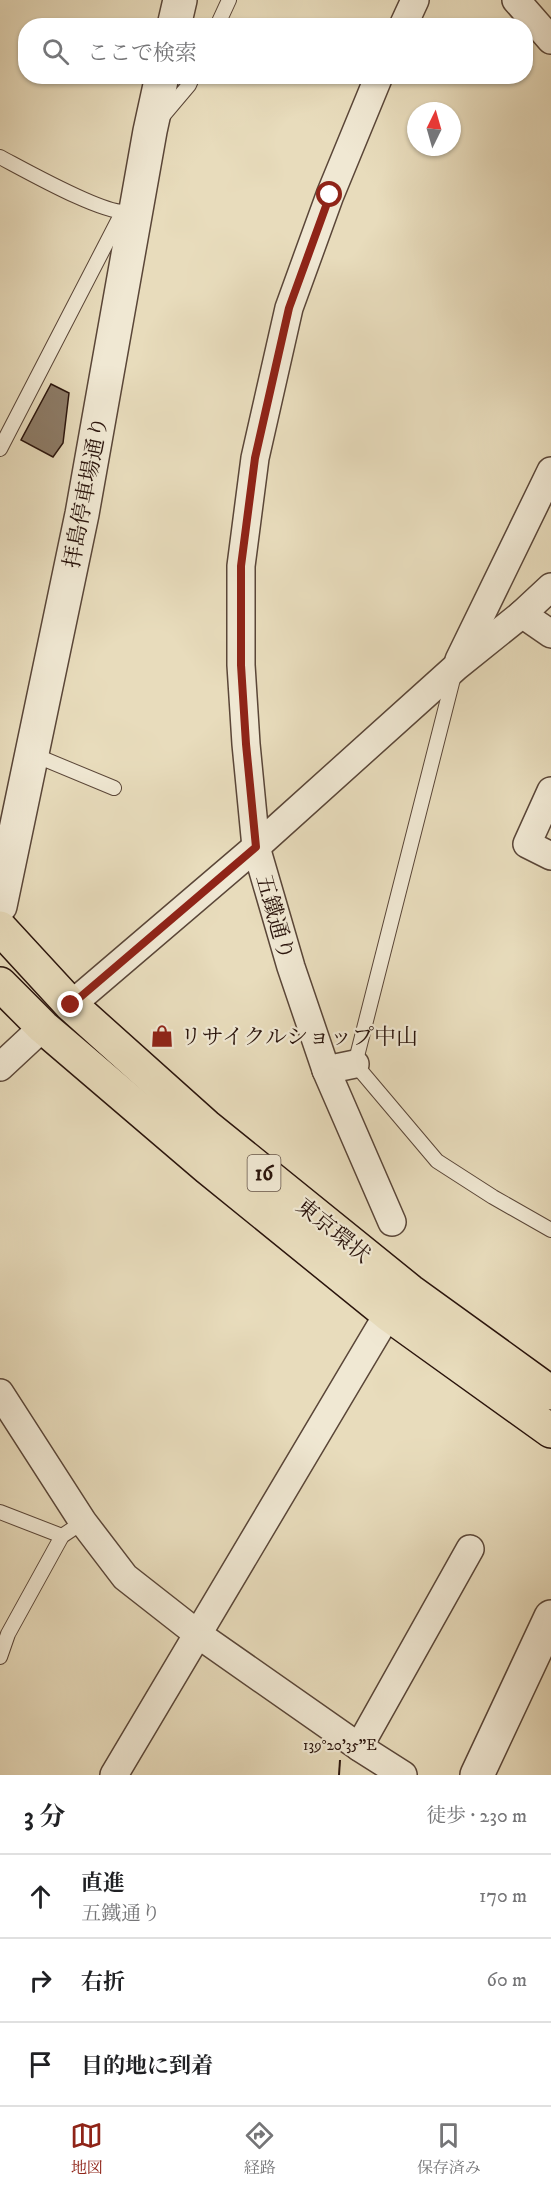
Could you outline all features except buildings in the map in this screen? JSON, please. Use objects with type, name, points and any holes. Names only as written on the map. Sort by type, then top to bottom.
[{"type":"highway","name":"東京環状","points":[[0,928],[71,1005],[206,1126],[410,1291],[551,1393]]},
{"type":"highway","name":"東京環状","points":[[0,984],[43,1027],[208,1168],[388,1314],[551,1431]]},
{"type":"street","points":[[176,18],[180,0]]},
{"type":"street","points":[[407,18],[415,0]]},
{"type":"street","points":[[516,0],[532,18]]},
{"type":"street","points":[[533,19],[551,40]]},
{"type":"street","name":"拝島停車場通り","points":[[0,906],[82,514],[129,211],[160,84]]},
{"type":"street","name":"五鐵通り","points":[[377,84],[330,195],[289,308],[255,458],[241,577],[241,665],[256,847],[291,967],[326,1070],[392,1222]]},
{"type":"street","points":[[456,667],[551,471]]},
{"type":"street","points":[[71,1005],[256,847],[456,667],[522,614],[551,587]]},
{"type":"street","points":[[522,614],[551,634]]},
{"type":"street","points":[[551,791],[527,844],[551,856]]},
{"type":"street","points":[[0,1067],[43,1027]]},
{"type":"street","points":[[326,1070],[355,1064]]},
{"type":"street","points":[[114,1775],[388,1314]]},
{"type":"street","points":[[0,1393],[73,1529],[125,1577],[199,1635],[359,1747],[403,1775]]},
{"type":"street","points":[[359,1747],[470,1549]]},
{"type":"street","points":[[477,1775],[551,1617]]},
{"type":"lane","points":[[221,18],[229,0]]},
{"type":"lane","points":[[150,131],[189,84]]},
{"type":"lane","points":[[0,158],[91,203],[129,211],[0,449]]},
{"type":"lane","points":[[456,667],[355,1064],[437,1161],[493,1197],[551,1230]]},
{"type":"lane","points":[[32,754],[114,788]]},
{"type":"lane","points":[[0,1512],[73,1529],[8,1634],[0,1657]]},
{"type":"place","name":"リサイクルショップ中山","points":[[162,1036]]},
{"type":"route","points":[[71,1005],[256,847],[241,665],[241,566],[255,458],[289,308],[330,195]]}]
